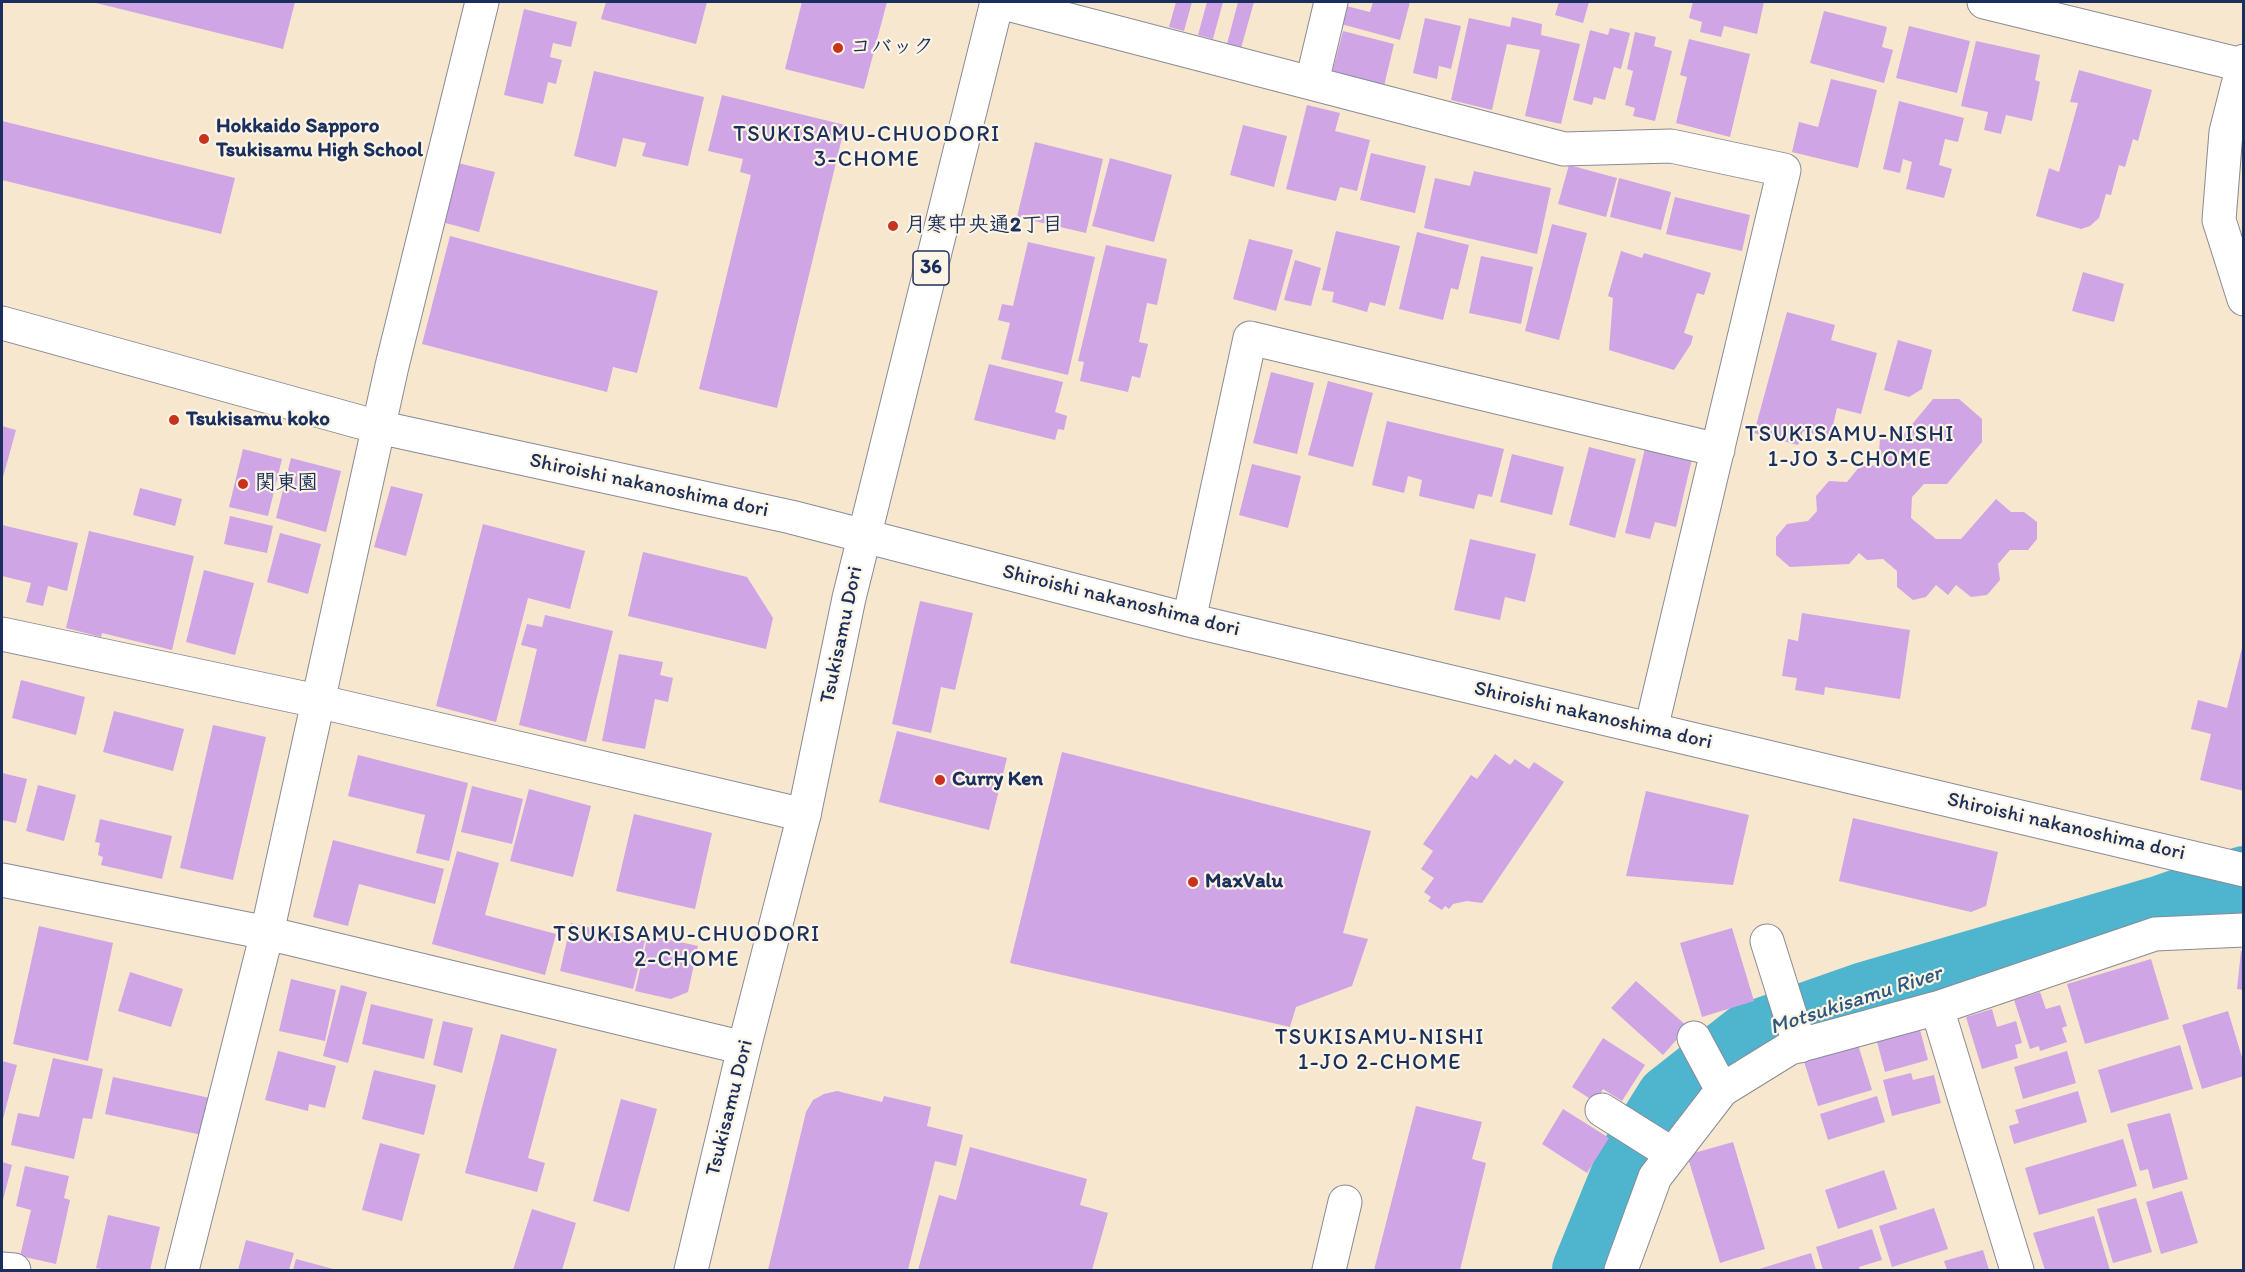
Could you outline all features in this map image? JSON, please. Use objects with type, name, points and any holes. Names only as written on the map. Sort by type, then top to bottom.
[{"type":"main road","points":[[182,1270],[267,933],[378,428],[482,2]]},
{"type":"main road","points":[[998,2],[1564,149],[1671,146],[1784,170],[1651,729]]},
{"type":"main road","name":"Tsukisamu Dori","points":[[691,1270],[744,1048],[804,815],[864,535],[998,2]]},
{"type":"main road","points":[[1312,82],[1330,2]]},
{"type":"main road","points":[[1984,2],[2243,63],[2226,132],[2220,220],[2244,299]]},
{"type":"main road","name":"Shiroishi nakanoshima dori","points":[[2,323],[378,428],[791,517],[1188,620],[2244,870]]},
{"type":"main road","points":[[1188,620],[1250,338],[1718,450]]},
{"type":"main road","points":[[2,634],[317,701],[804,815]]},
{"type":"main road","points":[[2,880],[267,933],[744,1048]]},
{"type":"main road","points":[[1653,1142],[1720,1085],[1790,1048],[1797,1037],[1937,1008],[2156,934],[2244,930]]},
{"type":"main road","points":[[1767,941],[1797,1037]]},
{"type":"main road","points":[[1937,1008],[2017,1270]]},
{"type":"main road","points":[[1697,1044],[1720,1085]]},
{"type":"main road","points":[[1602,1110],[1653,1142]]},
{"type":"main road","points":[[1621,1270],[1655,1176],[1653,1142]]},
{"type":"main road","points":[[1329,1270],[1345,1202]]},
{"type":"main road","points":[[2,1269],[14,1270]]},
{"type":"building","points":[[92,2],[295,2],[283,49]]},
{"type":"building","points":[[606,2],[707,2],[696,44],[601,19]]},
{"type":"building","points":[[802,2],[887,2],[864,89],[785,69]]},
{"type":"building","points":[[1176,2],[1192,2],[1184,31],[1169,27]]},
{"type":"building","points":[[1207,2],[1223,2],[1213,39],[1198,35]]},
{"type":"building","points":[[1238,2],[1254,2],[1241,48],[1227,44]]},
{"type":"building","points":[[1373,2],[1410,2],[1400,40],[1341,24],[1346,6],[1370,12]]},
{"type":"building","points":[[1559,2],[1589,2],[1583,23],[1555,15]]},
{"type":"building","points":[[1693,2],[1764,2],[1757,34],[1724,26],[1721,37],[1700,32],[1702,22],[1689,18]]},
{"type":"building","points":[[524,9],[577,22],[571,47],[553,43],[550,57],[562,60],[556,84],[548,82],[543,104],[504,95]]},
{"type":"building","points":[[1824,11],[1887,27],[1882,47],[1893,50],[1884,83],[1810,63]]},
{"type":"building","points":[[1512,17],[1542,24],[1541,35],[1580,44],[1561,124],[1525,116],[1540,50],[1507,44],[1492,110],[1451,100],[1469,18],[1510,27]]},
{"type":"building","points":[[1425,18],[1461,26],[1451,69],[1439,66],[1437,79],[1413,73]]},
{"type":"building","points":[[1909,26],[1970,41],[1957,93],[1896,78]]},
{"type":"building","points":[[1610,28],[1630,33],[1621,69],[1614,67],[1605,100],[1594,97],[1592,105],[1573,100],[1590,30],[1608,35]]},
{"type":"building","points":[[1343,31],[1394,44],[1384,86],[1332,73]]},
{"type":"building","points":[[1635,32],[1656,37],[1654,46],[1672,51],[1655,121],[1633,116],[1635,108],[1625,105],[1633,71],[1627,69]]},
{"type":"building","points":[[1689,39],[1750,54],[1730,137],[1676,123],[1687,77],[1680,75]]},
{"type":"building","points":[[1976,41],[2040,55],[2035,80],[2040,82],[2032,121],[2006,115],[2001,134],[1984,130],[1988,112],[1961,106]]},
{"type":"building","points":[[2079,70],[2152,90],[2138,141],[2133,139],[2125,167],[2119,165],[2111,195],[2106,194],[2099,218],[2090,226],[2081,229],[2036,216],[2049,168],[2059,172],[2078,103],[2070,102]]},
{"type":"building","points":[[594,71],[704,97],[688,166],[642,156],[646,143],[623,138],[616,167],[574,156]]},
{"type":"building","points":[[1831,79],[1877,90],[1858,168],[1792,152],[1799,122],[1818,127]]},
{"type":"building","points":[[722,95],[845,125],[777,408],[699,389],[751,175],[740,172],[743,159],[708,151]]},
{"type":"building","points":[[1899,101],[1964,118],[1958,142],[1945,139],[1939,165],[1952,169],[1944,198],[1906,189],[1912,162],[1903,159],[1900,173],[1883,169]]},
{"type":"building","points":[[1307,105],[1340,113],[1335,131],[1370,140],[1357,191],[1340,187],[1336,201],[1286,189]]},
{"type":"building","points":[[2,121],[235,178],[221,234],[2,180]]},
{"type":"building","points":[[1243,125],[1287,136],[1274,187],[1230,175]]},
{"type":"building","points":[[1035,142],[1103,159],[1086,233],[1017,217]]},
{"type":"building","points":[[1371,153],[1426,166],[1415,213],[1360,200]]},
{"type":"building","points":[[1110,158],[1172,175],[1154,242],[1092,226]]},
{"type":"building","points":[[458,163],[495,172],[479,232],[442,222]]},
{"type":"building","points":[[1569,165],[1617,178],[1606,217],[1558,204]]},
{"type":"building","points":[[1474,171],[1551,188],[1537,254],[1424,228],[1435,178],[1470,186]]},
{"type":"building","points":[[1619,178],[1671,192],[1661,230],[1610,217]]},
{"type":"building","points":[[1675,197],[1750,215],[1742,251],[1666,234]]},
{"type":"building","points":[[1552,224],[1587,233],[1559,340],[1525,331]]},
{"type":"building","points":[[1336,231],[1400,246],[1385,306],[1370,302],[1367,312],[1332,302],[1334,292],[1322,290]]},
{"type":"building","points":[[1417,232],[1469,245],[1458,290],[1451,288],[1443,320],[1399,309]]},
{"type":"building","points":[[450,236],[658,291],[637,373],[613,367],[607,392],[422,344]]},
{"type":"building","points":[[1249,239],[1293,250],[1276,311],[1233,299]]},
{"type":"building","points":[[1028,242],[1095,257],[1068,375],[1001,359],[1010,323],[998,320],[1002,304],[1013,306]]},
{"type":"building","points":[[1106,245],[1167,259],[1157,305],[1147,303],[1139,342],[1148,344],[1140,378],[1132,376],[1128,392],[1080,381],[1084,362],[1078,361]]},
{"type":"building","points":[[1621,251],[1642,258],[1644,253],[1711,273],[1704,295],[1697,293],[1684,333],[1693,336],[1691,344],[1674,370],[1609,350],[1613,298],[1608,296]]},
{"type":"building","points":[[1481,256],[1533,267],[1521,324],[1469,313]]},
{"type":"building","points":[[1295,260],[1321,268],[1311,306],[1284,300]]},
{"type":"building","points":[[2083,272],[2124,284],[2114,322],[2072,311]]},
{"type":"building","points":[[1787,312],[1835,325],[1831,340],[1877,353],[1861,414],[1837,408],[1830,438],[1803,431],[1798,445],[1754,433]]},
{"type":"building","points":[[1898,340],[1932,350],[1922,389],[1909,397],[1884,390]]},
{"type":"building","points":[[989,364],[1063,382],[1055,412],[1067,416],[1064,430],[1058,429],[1055,440],[974,420]]},
{"type":"building","points":[[1271,372],[1314,383],[1297,454],[1253,443]]},
{"type":"building","points":[[1328,381],[1373,393],[1353,467],[1308,455]]},
{"type":"building","points":[[1933,399],[1959,399],[1982,419],[1982,442],[1947,484],[1924,484],[1912,497],[1911,518],[1936,539],[1961,539],[1996,499],[2011,512],[2024,512],[2037,522],[2037,539],[2028,550],[2010,550],[1998,564],[2000,580],[1987,595],[1971,597],[1956,585],[1948,595],[1936,585],[1926,597],[1913,600],[1897,587],[1897,571],[1883,559],[1867,560],[1859,553],[1849,564],[1790,567],[1776,555],[1776,537],[1787,524],[1808,521],[1817,511],[1816,496],[1829,481],[1847,482],[1860,466],[1878,465],[1880,439],[1899,440]]},
{"type":"building","points":[[1387,421],[1504,449],[1492,497],[1478,494],[1474,509],[1419,496],[1422,480],[1408,476],[1404,493],[1372,485]]},
{"type":"building","points":[[2,426],[16,430],[2,481]]},
{"type":"building","points":[[1589,447],[1636,459],[1615,538],[1569,525]]},
{"type":"building","points":[[1645,448],[1692,459],[1676,527],[1655,522],[1650,539],[1625,533]]},
{"type":"building","points":[[243,449],[282,459],[268,516],[229,507]]},
{"type":"building","points":[[1512,454],[1564,467],[1552,515],[1500,502]]},
{"type":"building","points":[[291,458],[341,471],[326,532],[276,518]]},
{"type":"building","points":[[1252,464],[1301,476],[1288,528],[1239,515]]},
{"type":"building","points":[[391,486],[423,494],[406,556],[374,547]]},
{"type":"building","points":[[140,488],[182,499],[175,526],[133,515]]},
{"type":"building","points":[[230,516],[273,526],[267,553],[224,544]]},
{"type":"building","points":[[483,524],[585,551],[570,609],[528,598],[496,722],[436,706]]},
{"type":"building","points":[[2,525],[78,543],[67,591],[48,586],[43,606],[26,602],[31,583],[2,576]]},
{"type":"building","points":[[89,531],[194,556],[172,650],[102,633],[101,637],[66,628]]},
{"type":"building","points":[[280,533],[321,544],[308,594],[267,582]]},
{"type":"building","points":[[1470,539],[1536,554],[1525,602],[1505,597],[1500,620],[1454,610]]},
{"type":"building","points":[[643,552],[747,577],[773,618],[766,649],[628,616]]},
{"type":"building","points":[[204,570],[254,583],[235,655],[186,642]]},
{"type":"building","points":[[920,601],[973,613],[955,690],[941,687],[931,733],[892,724]]},
{"type":"building","points":[[1802,613],[1910,630],[1900,699],[1825,687],[1824,695],[1795,690],[1797,678],[1782,676],[1788,639],[1798,641]]},
{"type":"building","points":[[545,615],[613,631],[586,742],[519,725],[537,649],[521,645],[527,624],[542,627]]},
{"type":"building","points":[[2243,644],[2244,791],[2200,780],[2211,734],[2191,729],[2198,700],[2227,708]]},
{"type":"building","points":[[619,654],[663,662],[660,675],[673,678],[668,702],[655,699],[645,749],[602,741]]},
{"type":"building","points":[[21,680],[85,697],[76,735],[12,718]]},
{"type":"building","points":[[114,711],[184,729],[173,771],[103,752]]},
{"type":"building","points":[[213,725],[266,737],[233,880],[180,868]]},
{"type":"building","points":[[897,731],[1007,758],[989,830],[879,802]]},
{"type":"building","name":"MaxValu","points":[[1062,752],[1371,831],[1343,933],[1368,939],[1352,986],[1296,1007],[1290,1027],[1010,963]]},
{"type":"building","points":[[1495,754],[1510,765],[1515,759],[1529,769],[1534,762],[1564,782],[1482,903],[1467,901],[1453,904],[1449,909],[1445,906],[1442,910],[1428,901],[1431,897],[1424,892],[1434,878],[1421,869],[1433,851],[1423,844],[1471,775],[1477,779]]},
{"type":"building","points":[[358,755],[468,783],[449,861],[416,853],[425,815],[348,796]]},
{"type":"building","points":[[2,773],[27,779],[16,823],[2,820]]},
{"type":"building","points":[[38,785],[76,795],[64,841],[26,831]]},
{"type":"building","points":[[472,786],[523,799],[512,844],[461,832]]},
{"type":"building","points":[[529,789],[591,806],[573,877],[510,861]]},
{"type":"building","points":[[1646,791],[1749,815],[1733,885],[1626,876]]},
{"type":"building","points":[[634,814],[712,833],[695,909],[616,891]]},
{"type":"building","points":[[1853,818],[1998,852],[1986,906],[1971,912],[1839,881]]},
{"type":"building","points":[[100,819],[172,836],[162,879],[101,865],[103,857],[98,855],[100,843],[95,842]]},
{"type":"building","points":[[333,840],[444,869],[435,904],[359,884],[348,926],[313,917]]},
{"type":"building","points":[[457,851],[499,863],[485,915],[556,934],[545,975],[432,944]]},
{"type":"building","points":[[571,923],[645,941],[633,989],[560,971]]},
{"type":"building","points":[[39,926],[113,943],[88,1061],[13,1044]]},
{"type":"building","points":[[1732,928],[1754,1001],[1702,1017],[1680,943]]},
{"type":"building","points":[[648,935],[698,946],[688,992],[671,999],[635,991]]},
{"type":"building","points":[[2241,951],[2244,951],[2244,990],[2237,989]]},
{"type":"building","points":[[2151,959],[2169,1019],[2085,1044],[2067,984]]},
{"type":"building","points":[[130,972],[183,989],[171,1027],[118,1011]]},
{"type":"building","points":[[291,979],[336,990],[325,1041],[279,1031]]},
{"type":"building","points":[[1636,981],[1688,1027],[1663,1055],[1611,1008]]},
{"type":"building","points":[[341,985],[367,992],[348,1063],[323,1056]]},
{"type":"building","points":[[2040,992],[2046,1009],[2060,1005],[2067,1026],[2062,1028],[2067,1042],[2040,1051],[2039,1046],[2030,1049],[2014,1000]]},
{"type":"building","points":[[371,1004],[433,1019],[424,1059],[362,1044]]},
{"type":"building","points":[[1992,1009],[1997,1027],[2016,1021],[2022,1043],[2015,1045],[2018,1058],[1982,1069],[1966,1017]]},
{"type":"building","points":[[2228,1011],[2244,1064],[2244,1076],[2202,1089],[2182,1025]]},
{"type":"building","points":[[443,1021],[473,1028],[462,1073],[433,1065]]},
{"type":"building","points":[[1919,1026],[1928,1060],[1885,1072],[1876,1038]]},
{"type":"building","points":[[501,1034],[557,1049],[528,1158],[545,1163],[537,1192],[465,1173]]},
{"type":"building","points":[[1603,1038],[1645,1065],[1622,1101],[1603,1089],[1595,1102],[1572,1087]]},
{"type":"building","points":[[1856,1038],[1872,1090],[1818,1106],[1802,1055]]},
{"type":"building","points":[[2180,1045],[2193,1089],[2111,1113],[2098,1070]]},
{"type":"building","points":[[278,1051],[336,1066],[325,1108],[309,1104],[308,1111],[265,1100]]},
{"type":"building","points":[[2067,1051],[2076,1083],[2023,1099],[2014,1067]]},
{"type":"building","points":[[53,1058],[103,1069],[92,1119],[83,1118],[74,1159],[11,1145],[18,1113],[39,1117]]},
{"type":"building","points":[[2,1061],[17,1065],[2,1123]]},
{"type":"building","points":[[374,1070],[436,1085],[424,1135],[362,1119]]},
{"type":"building","points":[[1911,1073],[1913,1080],[1934,1075],[1941,1103],[1892,1116],[1883,1080]]},
{"type":"building","points":[[113,1077],[210,1098],[202,1135],[105,1114]]},
{"type":"building","points":[[837,1091],[882,1102],[884,1096],[931,1107],[927,1126],[963,1135],[956,1166],[935,1161],[908,1270],[768,1270],[806,1112],[813,1100]]},
{"type":"building","points":[[2078,1091],[2087,1122],[2014,1144],[2009,1126],[2019,1123],[2015,1110]]},
{"type":"building","points":[[1877,1096],[1885,1122],[1828,1140],[1820,1114]]},
{"type":"building","points":[[621,1099],[657,1109],[629,1212],[593,1201]]},
{"type":"building","points":[[1416,1106],[1482,1122],[1472,1159],[1486,1163],[1460,1270],[1374,1270]]},
{"type":"building","points":[[1563,1109],[1609,1138],[1587,1173],[1542,1144]]},
{"type":"building","points":[[2170,1113],[2188,1179],[2153,1189],[2148,1169],[2140,1171],[2127,1124]]},
{"type":"building","points":[[2123,1139],[2137,1186],[2039,1215],[2025,1168]]},
{"type":"building","points":[[1733,1142],[1765,1249],[1720,1263],[1687,1155]]},
{"type":"building","points":[[380,1143],[420,1154],[402,1221],[362,1210]]},
{"type":"building","points":[[970,1147],[1087,1179],[1080,1205],[1108,1213],[1092,1270],[918,1270],[939,1195],[956,1200]]},
{"type":"building","points":[[2,1162],[12,1165],[2,1204]]},
{"type":"building","points":[[25,1166],[69,1176],[64,1198],[70,1200],[56,1264],[20,1256],[31,1210],[16,1206]]},
{"type":"building","points":[[1884,1170],[1897,1209],[1838,1229],[1825,1190]]},
{"type":"building","points":[[2182,1191],[2198,1243],[2161,1254],[2146,1202]]},
{"type":"building","points":[[2136,1198],[2152,1252],[2113,1263],[2097,1209]]},
{"type":"building","points":[[1934,1208],[1948,1249],[1892,1267],[1879,1226]]},
{"type":"building","points":[[532,1209],[576,1223],[562,1270],[513,1270]]},
{"type":"building","points":[[108,1215],[160,1227],[150,1270],[96,1268]]},
{"type":"building","points":[[2094,1216],[2110,1270],[2045,1270],[2033,1233]]},
{"type":"building","points":[[1872,1229],[1882,1260],[1859,1267],[1860,1270],[1823,1270],[1816,1247]]},
{"type":"building","points":[[246,1240],[294,1253],[289,1270],[238,1270]]},
{"type":"building","points":[[1983,1250],[1989,1270],[1947,1270],[1944,1261]]},
{"type":"building","points":[[1811,1253],[1816,1270],[1756,1270]]},
{"type":"building","points":[[296,1259],[337,1270],[293,1270]]},
{"type":"waterway","name":"Motsukisamu River","points":[[1585,1270],[1629,1162],[1669,1098],[1748,1036],[1865,995],[2159,909],[2244,879]]},
{"type":"place","name":"コバック","points":[[838,48]]},
{"type":"place","name":"Hokkaido Sapporo Tsukisamu High School","points":[[204,139]]},
{"type":"place","name":"月寒中央通2丁目","points":[[893,226]]},
{"type":"place","name":"Tsukisamu koko","points":[[174,420]]},
{"type":"place","name":"関東園","points":[[243,484]]},
{"type":"place","name":"Curry Ken","points":[[940,780]]},
{"type":"place","name":"MaxValu","points":[[1193,882]]},
{"type":"district","name":"TSUKISAMU-CHUODORI 3-CHOME","points":[[867,148]]},
{"type":"district","name":"TSUKISAMU-NISHI 1-JO 3-CHOME","points":[[1850,448]]},
{"type":"district","name":"TSUKISAMU-CHUODORI 2-CHOME","points":[[687,948]]},
{"type":"district","name":"TSUKISAMU-NISHI 1-JO 2-CHOME","points":[[1380,1050]]}]
